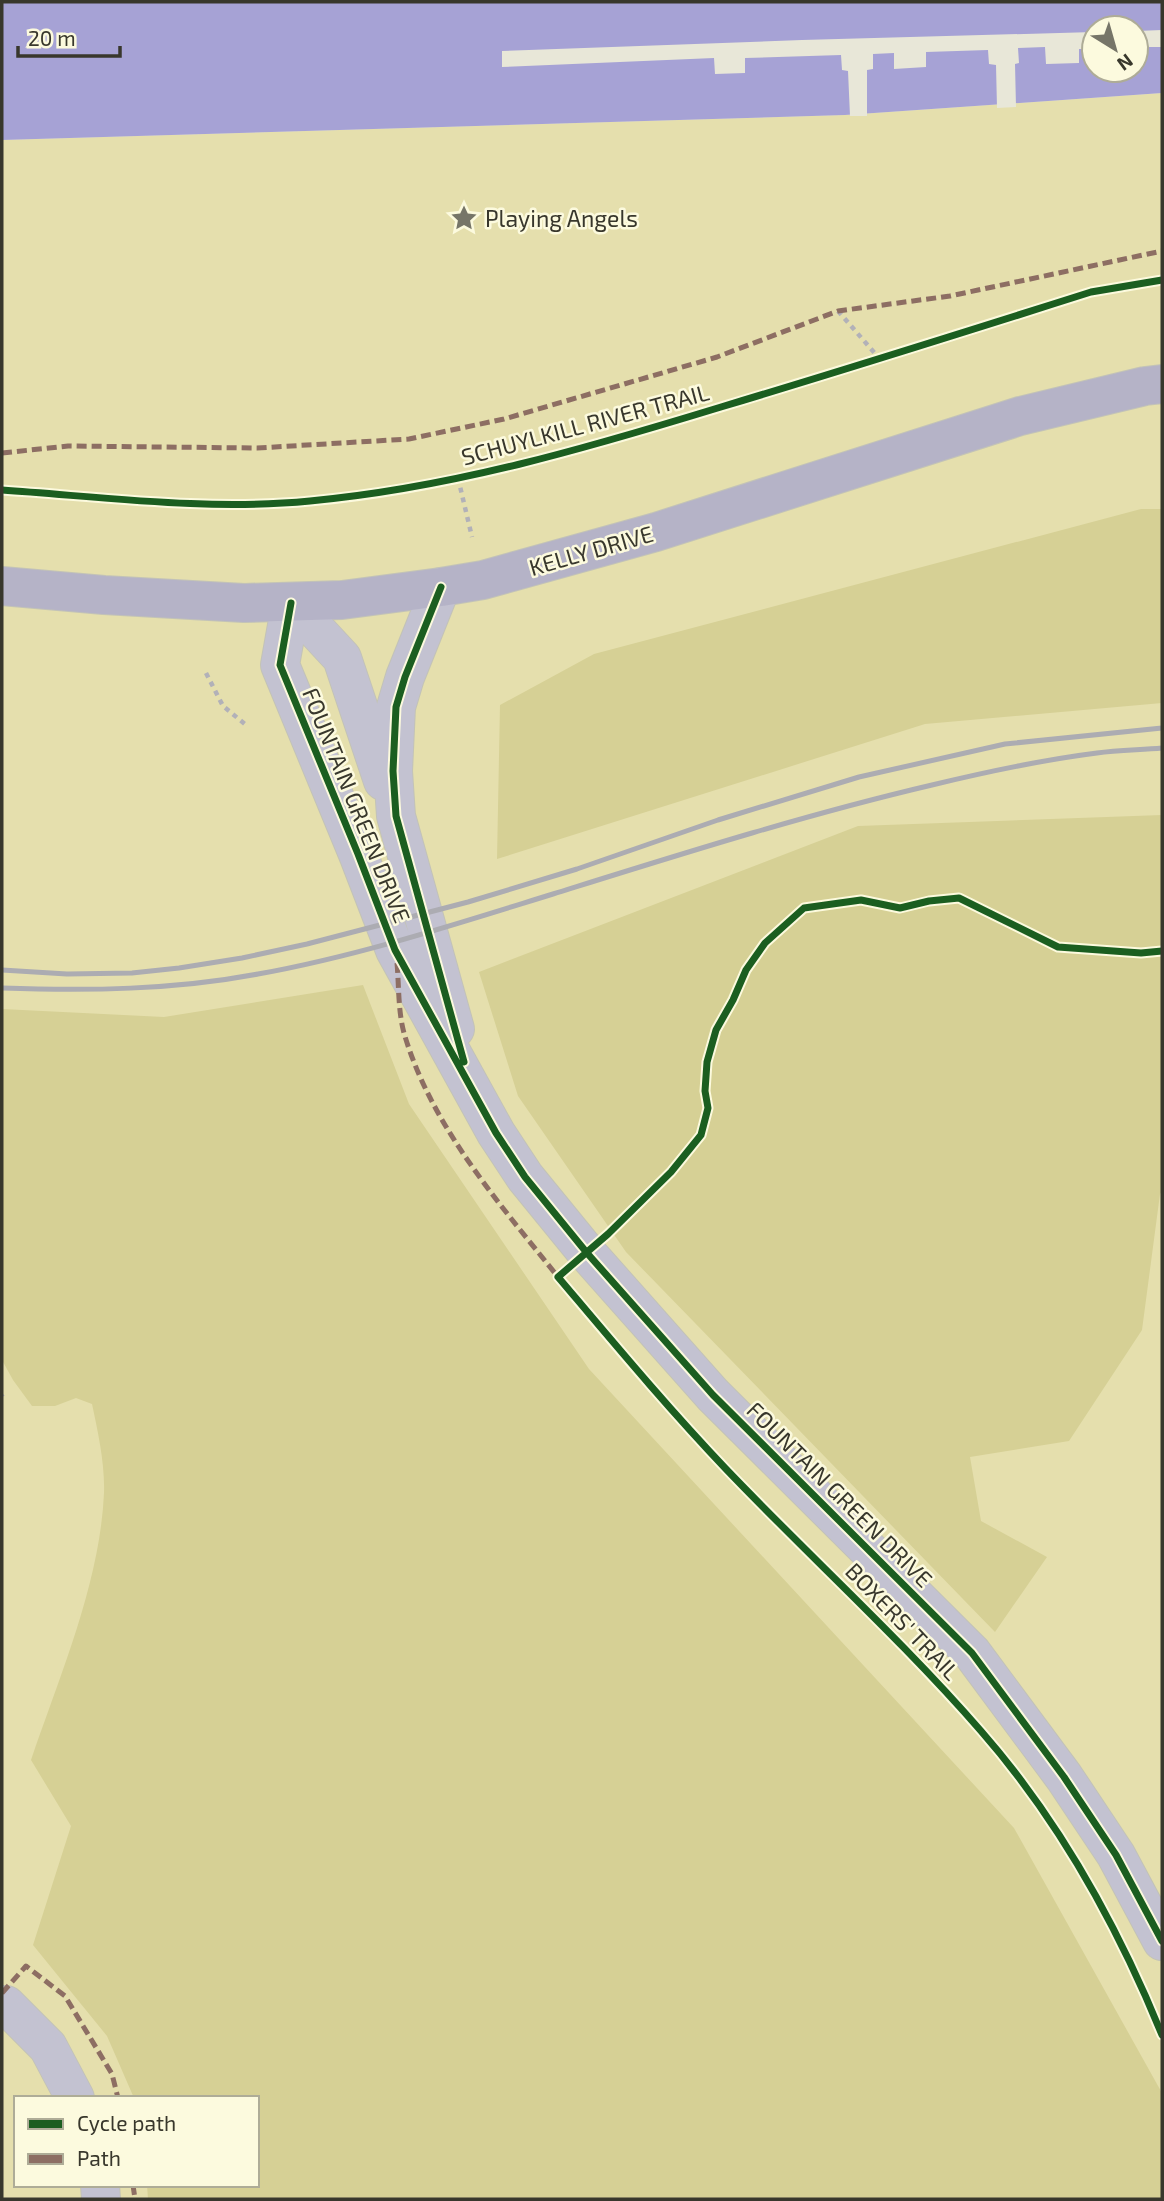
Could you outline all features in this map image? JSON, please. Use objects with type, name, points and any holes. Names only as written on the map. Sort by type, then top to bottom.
[{"type":"main road","name":"KELLY DRIVE","points":[[2,586],[129,597],[291,603],[342,600],[483,580],[656,532],[1020,416],[1162,384]]},
{"type":"street","name":"FOUNTAIN GREEN DRIVE","points":[[396,816],[393,771],[396,706],[441,587]]},
{"type":"street","name":"FOUNTAIN GREEN DRIVE","points":[[291,603],[342,658],[396,816],[471,1089]]},
{"type":"street","name":"FOUNTAIN GREEN DRIVE","points":[[291,603],[279,665],[395,950],[496,1133],[524,1177],[587,1253],[713,1395],[972,1653],[1064,1777],[1116,1855],[1162,1941]]},
{"type":"street","points":[[2,2004],[48,2047],[74,2096]]},
{"type":"path","points":[[838,311],[879,358]]},
{"type":"path","points":[[866,362],[892,354]]},
{"type":"path","points":[[458,478],[472,537]]},
{"type":"path","points":[[206,673],[223,706],[246,725]]},
{"type":"shaded area","points":[[2,2],[1162,2],[1162,93],[845,115],[2,140]]},
{"type":"shaded area","points":[[1162,93],[1162,2199],[2,2199],[2,140],[845,115]]},
{"type":"shaded area","points":[[1141,509],[1162,509],[1162,703],[925,724],[497,859],[500,705],[594,654]]},
{"type":"shaded area","points":[[1162,815],[1162,1191],[1142,1330],[1069,1441],[970,1457],[981,1521],[1047,1557],[995,1632],[626,1252],[518,1096],[479,972],[858,826]]},
{"type":"shaded area","points":[[363,985],[409,1104],[589,1369],[1014,1828],[1162,2093],[1162,2199],[148,2199],[147,2187],[259,2187],[259,2096],[133,2096],[107,2036],[33,1945],[71,1826],[31,1760],[87,1595],[101,1527],[104,1482],[101,1448],[92,1404],[76,1398],[55,1406],[32,1406],[2,1360],[2,1009],[164,1017]]},
{"type":"pier","points":[[1150,30],[1162,30],[1162,47],[1150,47]]},
{"type":"pier","points":[[1080,32],[1080,49],[1079,63],[1046,64],[1045,47],[1018,48],[1019,63],[1015,64],[1016,107],[997,108],[996,65],[989,64],[988,50],[926,52],[926,67],[894,69],[894,53],[873,54],[873,69],[867,70],[867,116],[850,116],[848,71],[842,70],[841,55],[745,58],[745,73],[715,74],[714,58],[502,67],[502,51]]},
{"type":"railway","points":[[2,970],[67,974],[132,973],[242,958],[468,902],[859,777],[1005,744],[1162,728]]},
{"type":"railway","points":[[2,988],[98,989],[162,986],[226,979],[295,967],[407,939],[836,809],[1055,759],[1162,748]]},
{"type":"marked path","points":[[2,453],[68,446],[257,448],[409,439],[504,419],[717,357],[838,311],[950,296],[1162,251]]},
{"type":"marked path","points":[[397,963],[402,1025],[431,1100],[449,1132],[490,1192],[558,1277]]},
{"type":"marked path","points":[[2,1993],[26,1966],[65,1996],[112,2074],[118,2096]]},
{"type":"marked path","points":[[133,2187],[135,2199]]},
{"type":"cycle path","name":"SCHUYLKILL RIVER TRAIL","points":[[2,490],[156,502],[272,504],[415,487],[620,437],[1091,292],[1162,280]]},
{"type":"cycle path","points":[[441,587],[405,677],[396,707],[393,771],[396,816],[464,1062]]},
{"type":"cycle path","name":"BOXERS' TRAIL","points":[[291,603],[280,665],[395,950],[496,1133],[525,1177],[587,1253],[713,1395],[972,1653],[1064,1777],[1116,1855],[1162,1941]]},
{"type":"cycle path","name":"BOXERS' TRAIL","points":[[1162,951],[1141,953],[1058,947],[959,898],[900,908],[861,900],[804,908],[765,943],[746,970],[716,1030],[707,1062],[705,1091],[708,1108],[701,1135],[671,1172],[608,1234],[558,1277],[704,1446],[951,1697],[1009,1765],[1036,1800],[1084,1875],[1126,1954],[1162,2035]]},
{"type":"place","name":"Playing Angels","points":[[464,218]]}]
